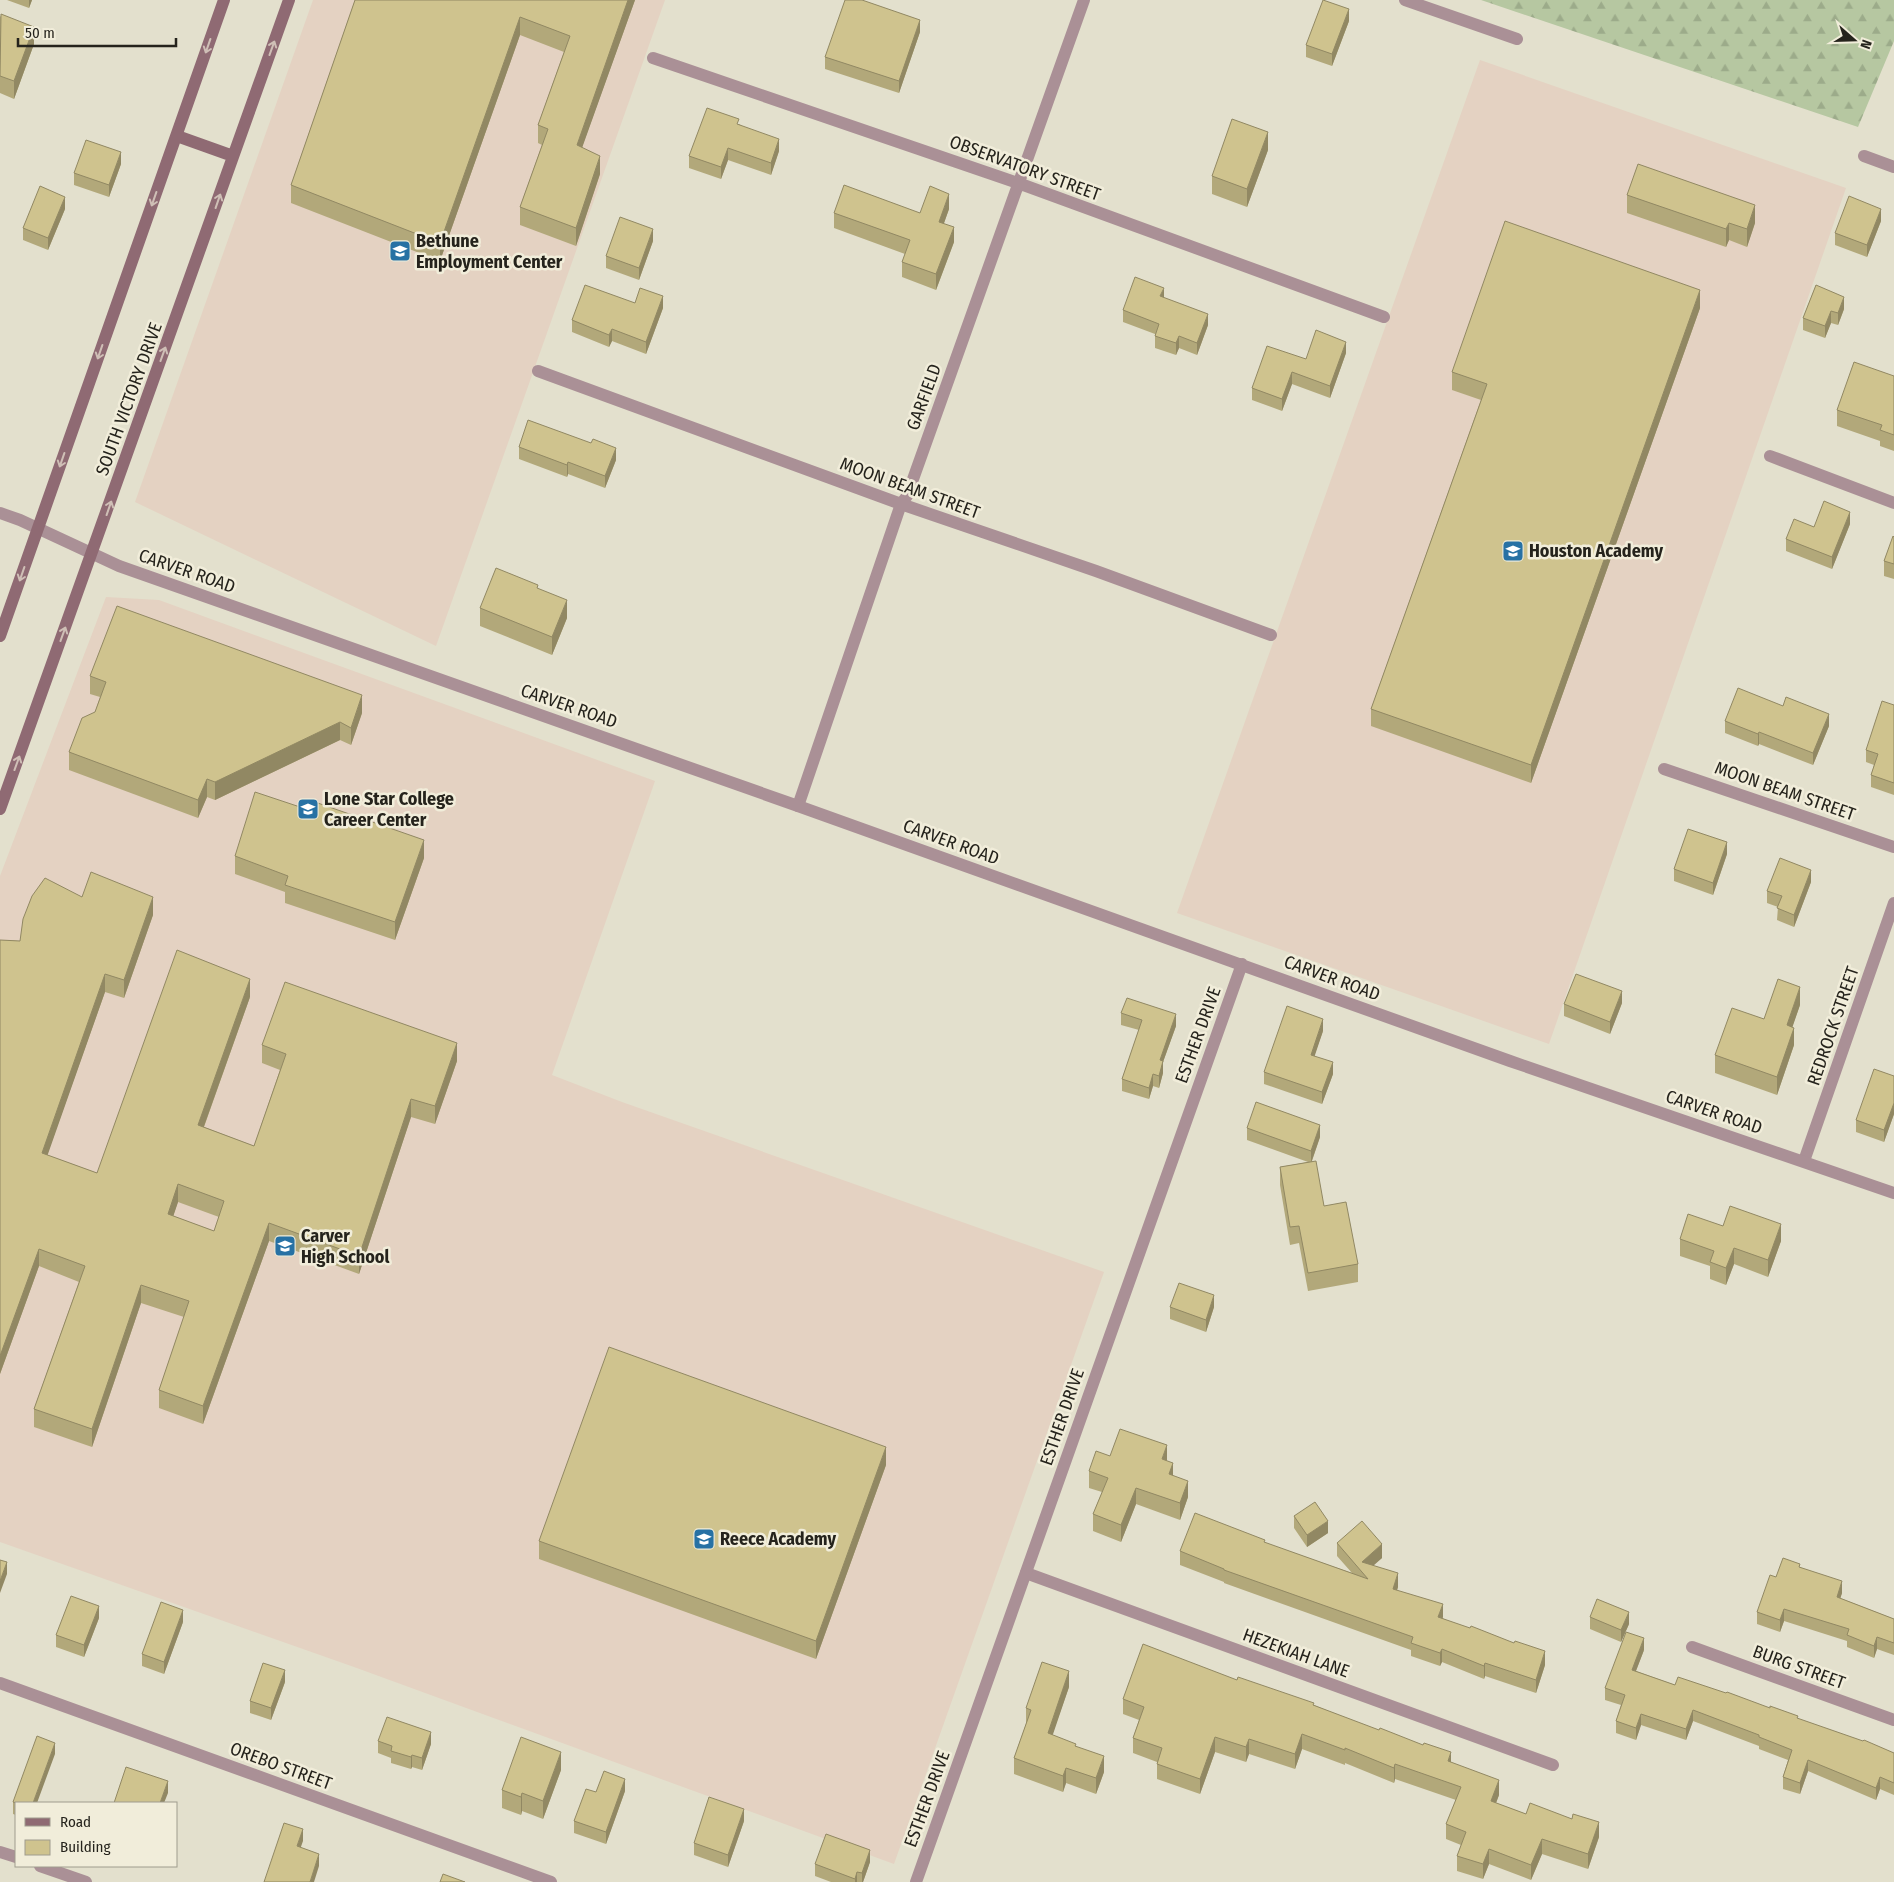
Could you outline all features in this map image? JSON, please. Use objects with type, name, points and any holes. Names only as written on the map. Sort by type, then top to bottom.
[{"type":"main road","points":[[0,636],[224,0]]},
{"type":"main road","name":"SOUTH VICTORY DRIVE","points":[[0,809],[289,0]]},
{"type":"main road","points":[[176,136],[233,156]]},
{"type":"street","name":"GARFIELD","points":[[798,806],[901,504],[907,496],[1084,0]]},
{"type":"street","points":[[1405,0],[1517,39]]},
{"type":"street","name":"OBSERVATORY STREET","points":[[653,58],[1018,183],[1384,317]]},
{"type":"street","points":[[1864,156],[1894,167]]},
{"type":"street","name":"MOON BEAM STREET","points":[[538,371],[901,504],[1096,571],[1271,635]]},
{"type":"street","points":[[1770,456],[1894,503]]},
{"type":"street","name":"CARVER ROAD","points":[[0,513],[38,528],[118,566],[798,806],[1510,1061],[1894,1193]]},
{"type":"street","name":"MOON BEAM STREET","points":[[1664,769],[1894,847]]},
{"type":"street","name":"REDROCK STREET","points":[[1804,1161],[1894,903]]},
{"type":"street","name":"ESTHER DRIVE","points":[[916,1882],[1137,1254],[1242,964]]},
{"type":"street","name":"HEZEKIAH LANE","points":[[1026,1573],[1553,1765]]},
{"type":"street","name":"BURG STREET","points":[[1692,1648],[1894,1720]]},
{"type":"street","name":"OREBO STREET","points":[[0,1683],[551,1882]]},
{"type":"street","points":[[0,1852],[15,1857]]},
{"type":"street","points":[[43,1867],[86,1882]]},
{"type":"shaded area","name":"Bethune Employment Center","points":[[313,0],[665,0],[436,646],[135,502]]},
{"type":"shaded area","name":"Houston Academy","points":[[1480,60],[1846,188],[1549,1044],[1177,913]]},
{"type":"shaded area","points":[[106,597],[159,600],[655,781],[552,1075],[622,1102],[1104,1272],[894,1864],[354,1667],[0,1542],[0,876]]},
{"type":"green space","points":[[1481,0],[1894,0],[1894,41],[1858,127]]},
{"type":"building","points":[[355,0],[628,0],[577,145],[600,156],[576,228],[520,207],[548,129],[538,125],[570,36],[520,17],[440,243],[291,185]]},
{"type":"building","points":[[845,0],[862,0],[920,20],[899,81],[825,57]]},
{"type":"building","points":[[1323,0],[1349,9],[1332,54],[1306,45]]},
{"type":"building","points":[[1,14],[34,27],[14,81],[0,76]]},
{"type":"building","points":[[707,108],[739,119],[737,124],[779,139],[771,163],[728,148],[721,167],[689,156]]},
{"type":"building","points":[[1232,119],[1268,132],[1247,189],[1212,176]]},
{"type":"building","points":[[86,140],[121,152],[109,185],[74,173]]},
{"type":"building","points":[[1638,164],[1755,205],[1747,229],[1729,223],[1726,229],[1627,195]]},
{"type":"building","points":[[844,185],[920,213],[930,186],[949,194],[939,222],[954,227],[936,274],[902,262],[910,240],[834,213]]},
{"type":"building","points":[[40,186],[65,197],[48,238],[23,228]]},
{"type":"building","points":[[1849,196],[1881,209],[1867,245],[1835,233]]},
{"type":"building","points":[[620,217],[653,229],[639,268],[606,256]]},
{"type":"building","points":[[1505,221],[1700,290],[1531,765],[1371,709],[1487,384],[1452,372]]},
{"type":"building","points":[[1135,277],[1164,288],[1160,296],[1208,314],[1197,343],[1179,336],[1176,343],[1155,336],[1159,324],[1123,310]]},
{"type":"building","points":[[585,285],[635,303],[640,288],[663,296],[646,342],[612,329],[609,335],[572,320]]},
{"type":"building","points":[[1816,285],[1844,297],[1838,313],[1831,311],[1825,326],[1803,318]]},
{"type":"building","points":[[1316,330],[1346,342],[1330,386],[1292,372],[1282,399],[1252,388],[1267,346],[1306,359]]},
{"type":"building","points":[[1854,362],[1894,376],[1894,435],[1880,430],[1882,425],[1837,410]]},
{"type":"building","points":[[528,420],[591,443],[593,439],[616,448],[605,476],[568,462],[567,465],[519,447]]},
{"type":"building","points":[[1824,501],[1850,512],[1832,557],[1786,539],[1794,519],[1814,527]]},
{"type":"building","points":[[1894,537],[1894,564],[1884,561]]},
{"type":"building","points":[[496,568],[538,585],[537,588],[567,600],[552,637],[480,608]]},
{"type":"building","points":[[117,606],[362,695],[351,728],[340,722],[215,782],[207,779],[198,800],[69,752],[82,718],[95,712],[106,682],[90,676]]},
{"type":"building","points":[[1738,688],[1783,706],[1786,697],[1829,714],[1813,753],[1725,721]]},
{"type":"building","points":[[1882,701],[1894,705],[1894,783],[1871,775],[1878,754],[1866,750]]},
{"type":"building","points":[[255,792],[309,810],[312,801],[424,840],[395,922],[285,885],[288,876],[235,856]]},
{"type":"building","points":[[1688,829],[1727,842],[1713,883],[1674,869]]},
{"type":"building","points":[[1780,858],[1811,870],[1794,915],[1777,908],[1782,896],[1767,891]]},
{"type":"building","points":[[91,872],[153,897],[124,980],[105,974],[42,1153],[97,1173],[177,950],[250,979],[198,1125],[254,1146],[286,1054],[262,1045],[285,982],[457,1043],[435,1106],[411,1099],[359,1256],[269,1223],[203,1406],[159,1390],[189,1301],[141,1285],[92,1429],[34,1409],[85,1266],[39,1249],[0,1356],[0,940],[20,941],[23,919],[32,896],[45,878],[82,897]],"holes":[[[178,1184],[224,1201],[214,1231],[168,1214]]]},
{"type":"building","points":[[1576,974],[1622,991],[1610,1022],[1564,1004]]},
{"type":"building","points":[[1778,979],[1800,987],[1787,1025],[1794,1028],[1777,1077],[1715,1055],[1732,1008],[1764,1019]]},
{"type":"building","points":[[1127,998],[1176,1014],[1160,1060],[1163,1061],[1159,1076],[1153,1074],[1149,1088],[1122,1079],[1142,1020],[1121,1013]]},
{"type":"building","points":[[1287,1006],[1323,1019],[1311,1055],[1333,1062],[1322,1092],[1264,1072]]},
{"type":"building","points":[[1874,1069],[1894,1076],[1894,1103],[1884,1130],[1856,1120]]},
{"type":"building","points":[[1256,1102],[1320,1125],[1311,1151],[1247,1128]]},
{"type":"building","points":[[1316,1161],[1324,1206],[1346,1202],[1358,1264],[1308,1273],[1299,1226],[1290,1227],[1280,1167]]},
{"type":"building","points":[[1730,1206],[1781,1224],[1768,1260],[1734,1248],[1726,1268],[1710,1262],[1714,1251],[1680,1239],[1688,1214],[1723,1226]]},
{"type":"building","points":[[1179,1283],[1214,1295],[1206,1320],[1170,1307]]},
{"type":"building","points":[[609,1347],[886,1447],[816,1641],[539,1541]]},
{"type":"building","points":[[1120,1429],[1167,1445],[1162,1459],[1173,1463],[1169,1474],[1188,1481],[1180,1503],[1136,1488],[1121,1525],[1093,1514],[1108,1478],[1089,1471],[1096,1451],[1110,1456]]},
{"type":"building","points":[[1315,1502],[1328,1521],[1307,1535],[1294,1516]]},
{"type":"building","points":[[1195,1513],[1265,1540],[1264,1542],[1368,1579],[1337,1543],[1362,1521],[1382,1544],[1362,1562],[1398,1573],[1393,1589],[1443,1604],[1438,1617],[1470,1628],[1471,1626],[1514,1643],[1515,1641],[1545,1651],[1536,1680],[1485,1663],[1484,1666],[1442,1649],[1440,1653],[1411,1643],[1413,1637],[1224,1570],[1180,1551]]},
{"type":"building","points":[[1783,1558],[1800,1564],[1799,1567],[1842,1581],[1837,1597],[1894,1619],[1894,1643],[1877,1637],[1874,1646],[1847,1635],[1849,1629],[1784,1609],[1780,1620],[1757,1612],[1770,1575],[1776,1577]]},
{"type":"building","points":[[0,1560],[7,1562],[0,1581]]},
{"type":"building","points":[[71,1596],[99,1606],[84,1645],[56,1635]]},
{"type":"building","points":[[1597,1599],[1629,1612],[1621,1630],[1590,1617]]},
{"type":"building","points":[[161,1602],[183,1610],[164,1662],[142,1654]]},
{"type":"building","points":[[1626,1632],[1644,1638],[1632,1670],[1675,1685],[1678,1677],[1770,1708],[1770,1706],[1798,1716],[1797,1718],[1864,1740],[1894,1753],[1894,1783],[1880,1777],[1876,1788],[1808,1760],[1800,1783],[1783,1777],[1792,1750],[1759,1737],[1759,1735],[1693,1710],[1686,1729],[1641,1714],[1636,1728],[1616,1721],[1625,1695],[1605,1688]]},
{"type":"building","points":[[1143,1644],[1237,1680],[1238,1677],[1314,1703],[1313,1705],[1379,1730],[1380,1728],[1423,1745],[1424,1743],[1451,1752],[1448,1761],[1499,1780],[1491,1801],[1526,1814],[1530,1803],[1572,1819],[1573,1814],[1599,1822],[1588,1854],[1542,1839],[1531,1865],[1489,1849],[1483,1864],[1457,1856],[1466,1832],[1446,1824],[1461,1787],[1395,1764],[1394,1768],[1345,1748],[1345,1750],[1302,1734],[1295,1754],[1249,1739],[1246,1747],[1215,1737],[1200,1779],[1157,1764],[1162,1748],[1133,1738],[1144,1707],[1123,1699]]},
{"type":"building","points":[[1042,1662],[1069,1671],[1048,1733],[1076,1744],[1075,1746],[1104,1756],[1096,1778],[1066,1768],[1063,1776],[1014,1758],[1031,1710],[1026,1708]]},
{"type":"building","points":[[263,1663],[285,1670],[271,1708],[250,1701]]},
{"type":"building","points":[[387,1717],[431,1732],[422,1758],[391,1751],[392,1746],[378,1741]]},
{"type":"building","points":[[37,1736],[55,1743],[33,1802],[13,1802]]},
{"type":"building","points":[[521,1737],[561,1752],[543,1801],[522,1793],[521,1797],[502,1790]]},
{"type":"building","points":[[126,1767],[168,1781],[160,1802],[114,1802]]},
{"type":"building","points":[[604,1771],[625,1779],[606,1832],[574,1821],[586,1789],[596,1792]]},
{"type":"building","points":[[709,1797],[744,1809],[728,1855],[694,1843]]},
{"type":"building","points":[[284,1823],[303,1829],[297,1846],[319,1854],[310,1882],[264,1882]]},
{"type":"building","points":[[826,1834],[870,1850],[862,1873],[857,1872],[855,1879],[815,1864]]},
{"type":"building","points":[[443,1874],[465,1882],[440,1882]]},
{"type":"place","name":"Bethune Employment Center","points":[[400,251]]},
{"type":"place","name":"Houston Academy","points":[[1513,551]]},
{"type":"place","name":"Lone Star College Career Center","points":[[308,809]]},
{"type":"place","name":"Carver High School","points":[[285,1246]]},
{"type":"place","name":"Reece Academy","points":[[704,1539]]}]
